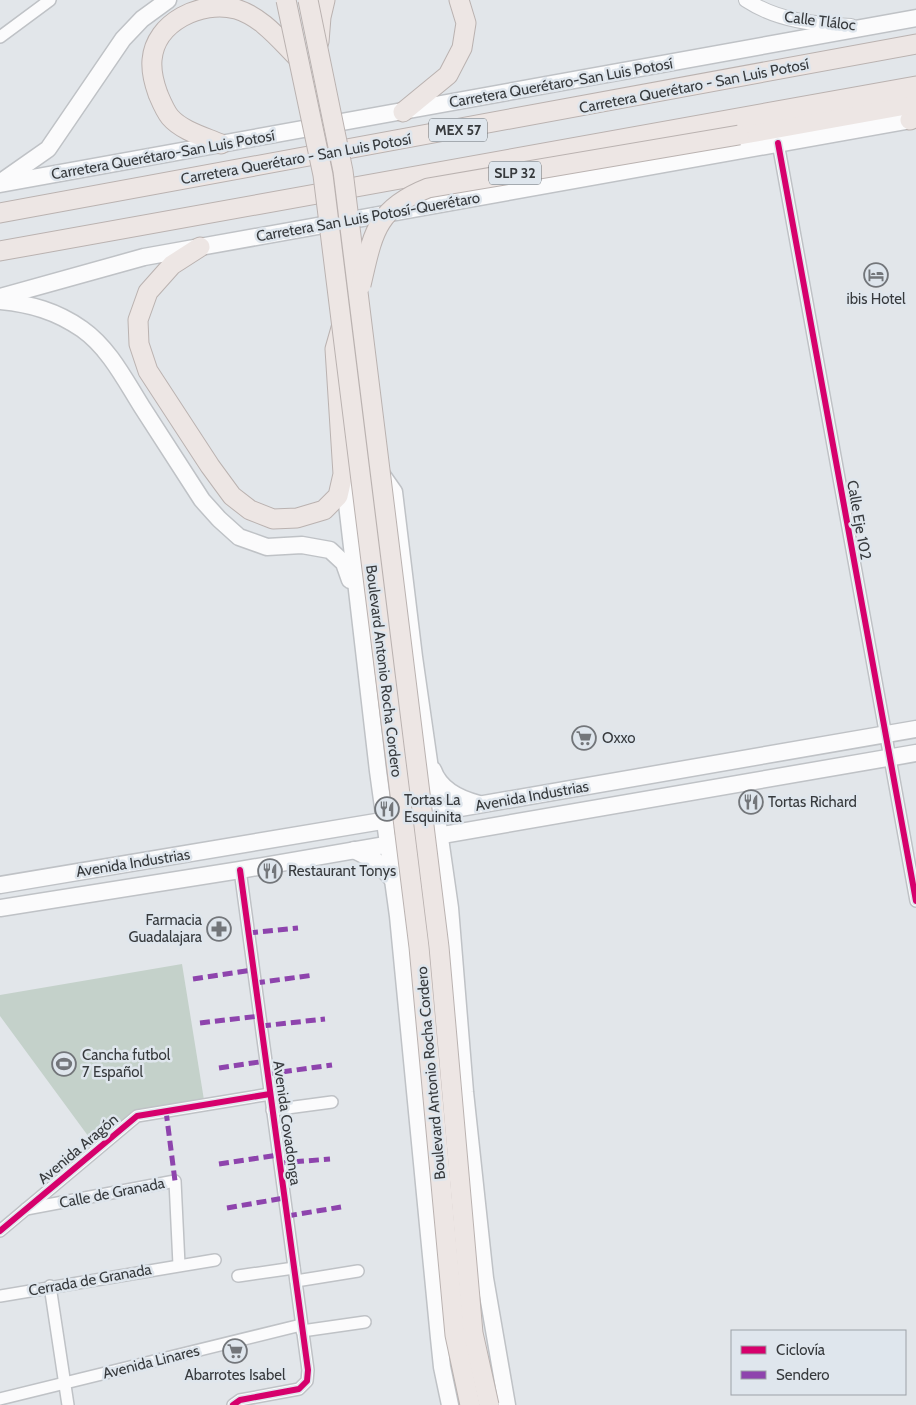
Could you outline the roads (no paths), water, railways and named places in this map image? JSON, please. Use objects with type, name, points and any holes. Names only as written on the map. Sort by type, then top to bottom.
[{"type":"highway","name":"Boulevard Antonio Rocha Cordero","points":[[286,0],[323,175],[419,947],[455,1336],[470,1405]]},
{"type":"highway","name":"SLP 32","points":[[308,0],[319,56]]},
{"type":"highway","points":[[319,56],[321,17],[325,0]]},
{"type":"highway","points":[[403,112],[448,75],[458,57],[462,48],[466,23],[460,0]]},
{"type":"highway","points":[[221,144],[188,129],[171,118],[152,80],[152,59],[160,37],[174,20],[196,10],[216,5],[235,8],[256,18],[298,58]]},
{"type":"highway","name":"Carretera Querétaro - San Luis Potosí","points":[[0,214],[916,44]]},
{"type":"highway","name":"Boulevard Antonio Rocha Cordero","points":[[319,56],[343,171],[439,946],[473,1333],[489,1405]]},
{"type":"highway","name":"MEX 57","points":[[0,252],[916,86]]},
{"type":"highway","name":"SLP 32","points":[[358,299],[370,249],[380,222],[388,212],[410,196],[428,188],[739,135],[914,115]]},
{"type":"highway","points":[[200,247],[172,265],[148,292],[138,320],[139,344],[148,371],[210,466],[232,496],[250,510],[273,519],[297,518],[324,510],[338,496],[343,474],[335,349],[341,328]]},
{"type":"main road","points":[[0,184],[48,149],[123,39],[142,19],[168,0]]},
{"type":"main road","points":[[317,0],[319,56]]},
{"type":"main road","name":"Carretera Querétaro-San Luis Potosí","points":[[0,184],[916,18]]},
{"type":"main road","name":"Carretera San Luis Potosí-Querétaro","points":[[0,299],[144,257],[778,143],[914,115]]},
{"type":"main road","points":[[0,299],[35,306],[58,315],[82,329],[98,343],[116,366],[202,500],[219,519],[240,536],[267,547],[302,545],[330,550],[344,563],[359,608]]},
{"type":"main road","name":"Boulevard Antonio Rocha Cordero","points":[[379,470],[394,492],[414,657],[450,908],[465,1092],[485,1278],[507,1405]]},
{"type":"main road","name":"Boulevard Antonio Rocha Cordero","points":[[343,474],[378,771],[398,916],[442,1367],[450,1405]]},
{"type":"main road","name":"Avenida Industrias","points":[[0,885],[340,829],[916,729]]},
{"type":"main road","name":"Avenida Industrias","points":[[0,908],[240,870],[916,753]]},
{"type":"main road","points":[[378,771],[394,787],[401,790],[409,789],[416,787],[423,780],[429,760]]},
{"type":"main road","points":[[429,760],[435,776],[449,791],[469,801],[480,804],[491,803]]},
{"type":"main road","points":[[340,829],[363,820],[371,810],[376,801],[378,771]]},
{"type":"main road","points":[[445,872],[448,855],[452,848],[460,839],[480,828]]},
{"type":"main road","points":[[354,850],[376,860],[393,880]]},
{"type":"main road","points":[[398,916],[401,895],[410,885],[416,882],[430,883],[437,887],[450,908]]},
{"type":"street","points":[[0,37],[50,0]]},
{"type":"street","name":"Calle Tláloc","points":[[746,0],[765,11],[794,20],[867,27]]},
{"type":"street","name":"Calle Eje 102","points":[[778,143],[916,901]]},
{"type":"street","name":"Avenida Covadonga","points":[[233,1405],[240,1400],[299,1389],[307,1381],[308,1370],[240,870]]},
{"type":"street","name":"Avenida Aragón","points":[[0,1230],[137,1116],[270,1094]]},
{"type":"street","points":[[272,1110],[332,1102]]},
{"type":"street","name":"Calle de Granada","points":[[24,1210],[176,1181],[179,1265]]},
{"type":"street","name":"Cerrada de Granada","points":[[0,1296],[50,1286],[215,1260]]},
{"type":"street","points":[[238,1276],[294,1268]]},
{"type":"street","points":[[296,1281],[358,1271]]},
{"type":"street","points":[[50,1286],[68,1405]]},
{"type":"street","name":"Avenida Linares","points":[[0,1400],[302,1328],[365,1322]]},
{"type":"place","name":"ibis Hotel","points":[[876,275]]},
{"type":"place","name":"Oxxo","points":[[584,738]]},
{"type":"place","name":"Tortas Richard","points":[[751,802]]},
{"type":"place","name":"Tortas La Esquinita","points":[[387,809]]},
{"type":"place","name":"Restaurant Tonys","points":[[270,871]]},
{"type":"place","name":"Farmacia Guadalajara","points":[[219,929]]},
{"type":"place","name":"Cancha futbol 7 Español","points":[[64,1064]]},
{"type":"place","name":"Abarrotes Isabel","points":[[235,1351]]}]
